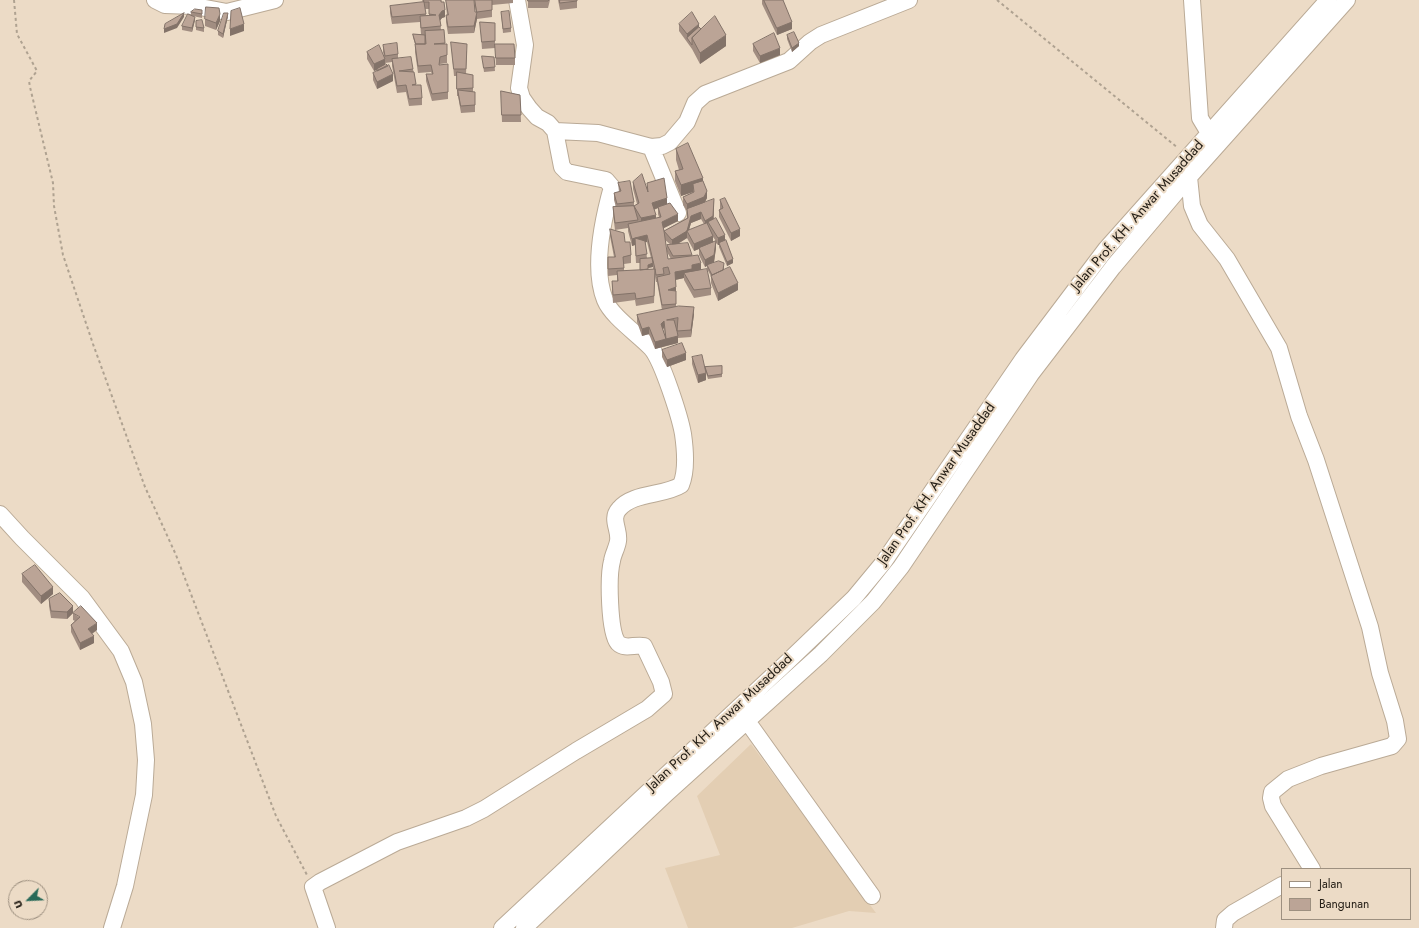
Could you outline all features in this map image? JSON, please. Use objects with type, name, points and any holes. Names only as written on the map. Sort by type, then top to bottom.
[{"type":"street","points":[[155,0],[165,5],[194,6],[226,12],[275,0]]},
{"type":"street","points":[[327,928],[313,887],[397,842],[466,818],[647,709],[664,694],[661,682],[644,646],[626,647],[622,646],[616,641],[612,623],[610,579],[612,561],[619,539],[615,524],[617,510],[628,501],[681,485],[684,466],[683,433],[660,364],[652,349],[609,307],[604,295],[601,280],[600,236],[612,187],[606,180],[566,172],[562,167],[555,131],[548,123],[537,117],[529,108],[519,88],[526,45],[517,0]]},
{"type":"street","points":[[555,131],[598,133],[651,147],[662,146],[670,142],[687,122],[698,98],[789,61],[810,42],[821,35],[909,0]]},
{"type":"street","points":[[1192,0],[1200,118],[1209,133]]},
{"type":"street","name":"Jalan Prof. KH. Anwar Musaddad","points":[[524,928],[594,852],[744,701],[854,598],[883,563],[1023,359],[1076,286],[1106,249],[1290,54],[1328,0]]},
{"type":"street","name":"Jalan Prof. KH. Anwar Musaddad","points":[[502,928],[594,852],[751,717],[821,654],[873,602],[922,536],[1031,374],[1113,267],[1209,133],[1347,0]]},
{"type":"street","points":[[651,147],[678,213]]},
{"type":"street","points":[[1185,166],[1192,206],[1200,225],[1227,259],[1279,348],[1299,416],[1316,460],[1355,586],[1370,627],[1380,673],[1395,721],[1398,739],[1392,746],[1321,766],[1288,779],[1272,792],[1271,798],[1273,806],[1311,868]]},
{"type":"street","points":[[0,514],[82,598],[121,650],[134,682],[144,731],[146,760],[144,795],[126,879],[112,928]]},
{"type":"street","points":[[744,701],[751,717],[872,896]]},
{"type":"street","points":[[1224,928],[1225,920],[1233,912],[1281,886]]},
{"type":"path","points":[[14,0],[18,34],[37,71],[30,81],[30,87],[53,183],[54,206],[63,255],[145,486],[176,555],[276,816],[313,887]]},
{"type":"path","points":[[997,0],[1185,166]]},
{"type":"shaded area","points":[[751,744],[876,913],[849,911],[792,928],[688,928],[665,868],[720,855],[697,796]]},
{"type":"building","points":[[424,0],[441,0],[441,2],[444,2],[445,10],[439,15],[441,26],[421,28],[420,16],[436,15],[429,14],[429,2],[424,2]]},
{"type":"building","points":[[446,0],[474,0],[475,12],[477,12],[474,26],[448,27]]},
{"type":"building","points":[[475,0],[492,0],[492,10],[477,12]]},
{"type":"building","points":[[528,0],[549,0],[528,1]]},
{"type":"building","points":[[560,0],[577,0],[577,1],[560,3]]},
{"type":"building","points":[[764,0],[783,0],[792,22],[777,28]]},
{"type":"building","points":[[424,2],[426,14],[392,17],[390,6]]},
{"type":"building","points":[[206,7],[219,8],[220,14],[216,23],[205,19]]},
{"type":"building","points":[[240,8],[244,24],[230,29],[231,11]]},
{"type":"building","points":[[195,9],[202,10],[202,14],[191,12]]},
{"type":"building","points":[[509,11],[511,28],[503,29],[501,12]]},
{"type":"building","points":[[692,12],[699,24],[687,34],[679,24]]},
{"type":"building","points":[[184,13],[177,24],[164,29],[165,24]]},
{"type":"building","points":[[224,13],[228,13],[223,34],[218,31]]},
{"type":"building","points":[[188,14],[195,17],[192,28],[182,26]]},
{"type":"building","points":[[715,16],[726,35],[700,53],[692,38]]},
{"type":"building","points":[[202,20],[204,28],[196,27],[196,21]]},
{"type":"building","points":[[480,22],[495,23],[495,41],[482,42]]},
{"type":"building","points":[[699,27],[701,29],[692,38],[692,45],[687,38]]},
{"type":"building","points":[[444,30],[445,43],[434,44],[447,44],[447,55],[440,57],[439,65],[448,64],[448,92],[432,94],[426,74],[433,74],[431,65],[418,66],[415,44],[426,44],[425,31]]},
{"type":"building","points":[[794,32],[799,43],[792,48],[787,35]]},
{"type":"building","points":[[774,33],[780,48],[760,56],[753,44]]},
{"type":"building","points":[[413,34],[425,35],[425,44],[416,44]]},
{"type":"building","points":[[451,42],[467,44],[466,69],[454,69]]},
{"type":"building","points":[[397,43],[398,54],[385,56],[383,45]]},
{"type":"building","points":[[495,44],[514,44],[515,58],[496,58]]},
{"type":"building","points":[[379,45],[385,59],[374,64],[367,52]]},
{"type":"building","points":[[482,56],[494,57],[495,67],[484,68]]},
{"type":"building","points":[[411,57],[413,69],[399,71],[414,72],[416,84],[412,85],[421,85],[422,98],[409,99],[406,85],[397,86],[392,59]]},
{"type":"building","points":[[386,64],[388,66],[377,71],[377,69]]},
{"type":"building","points":[[389,65],[393,74],[377,82],[373,73]]},
{"type":"building","points":[[457,72],[473,75],[473,88],[457,89]]},
{"type":"building","points":[[458,90],[475,92],[475,105],[461,106]]},
{"type":"building","points":[[501,91],[520,95],[521,115],[502,115]]},
{"type":"building","points":[[688,143],[703,178],[681,185],[675,171],[683,169],[676,149]]},
{"type":"building","points":[[642,174],[648,192],[647,183],[664,178],[667,198],[652,203],[656,215],[641,218],[634,206],[639,203],[633,182]]},
{"type":"building","points":[[630,181],[634,202],[617,204],[614,193],[621,191],[618,183]]},
{"type":"building","points":[[703,181],[707,191],[704,197],[687,204],[683,197],[694,192],[693,184]]},
{"type":"building","points":[[725,198],[740,229],[731,233],[719,210],[723,208],[720,200]]},
{"type":"building","points":[[714,199],[713,216],[705,221],[701,212],[691,216],[687,231],[672,240],[664,231],[688,218],[687,209]]},
{"type":"building","points":[[670,203],[678,214],[662,222],[668,259],[698,255],[701,263],[692,265],[692,269],[675,272],[676,287],[668,290],[676,291],[676,304],[662,305],[657,277],[670,274],[668,267],[663,268],[664,274],[656,275],[647,235],[632,239],[628,224],[661,217],[658,207]]},
{"type":"building","points":[[634,206],[638,220],[615,223],[613,207]]},
{"type":"building","points":[[716,218],[725,235],[718,238],[708,222]]},
{"type":"building","points":[[707,223],[713,236],[694,244],[687,231]]},
{"type":"building","points":[[610,229],[624,233],[625,242],[630,242],[631,255],[623,257],[624,268],[608,269],[608,257],[615,257]]},
{"type":"building","points":[[635,238],[645,241],[647,254],[636,256]]},
{"type":"building","points":[[726,240],[733,259],[727,262],[719,243]]},
{"type":"building","points":[[716,241],[714,255],[705,260],[699,248]]},
{"type":"building","points":[[688,243],[692,255],[673,256],[667,245]]},
{"type":"building","points":[[652,258],[653,263],[648,265],[648,269],[640,270],[640,259]]},
{"type":"building","points":[[719,261],[724,263],[723,270],[712,275],[707,265]]},
{"type":"building","points":[[730,267],[738,283],[718,293],[711,276]]},
{"type":"building","points":[[655,269],[654,296],[636,299],[635,293],[613,295],[612,281],[618,281],[617,271]]},
{"type":"building","points":[[707,269],[711,288],[694,290],[684,273]]},
{"type":"building","points":[[679,306],[694,307],[691,330],[677,331],[678,336],[655,342],[649,327],[642,329],[637,315]],"holes":[[[678,318],[677,331],[674,320],[667,320]],[[664,321],[666,339],[661,324]]]},
{"type":"building","points":[[682,343],[686,353],[667,360],[662,350]]},
{"type":"building","points":[[702,355],[706,373],[698,375],[692,357]]},
{"type":"building","points":[[722,366],[722,374],[708,376],[705,367]]},
{"type":"building","points":[[35,565],[53,587],[41,596],[22,574]]},
{"type":"building","points":[[60,593],[73,606],[67,612],[51,611],[49,599]]},
{"type":"building","points":[[81,606],[97,623],[88,629],[94,636],[80,643],[71,625],[80,617],[73,613]]}]
